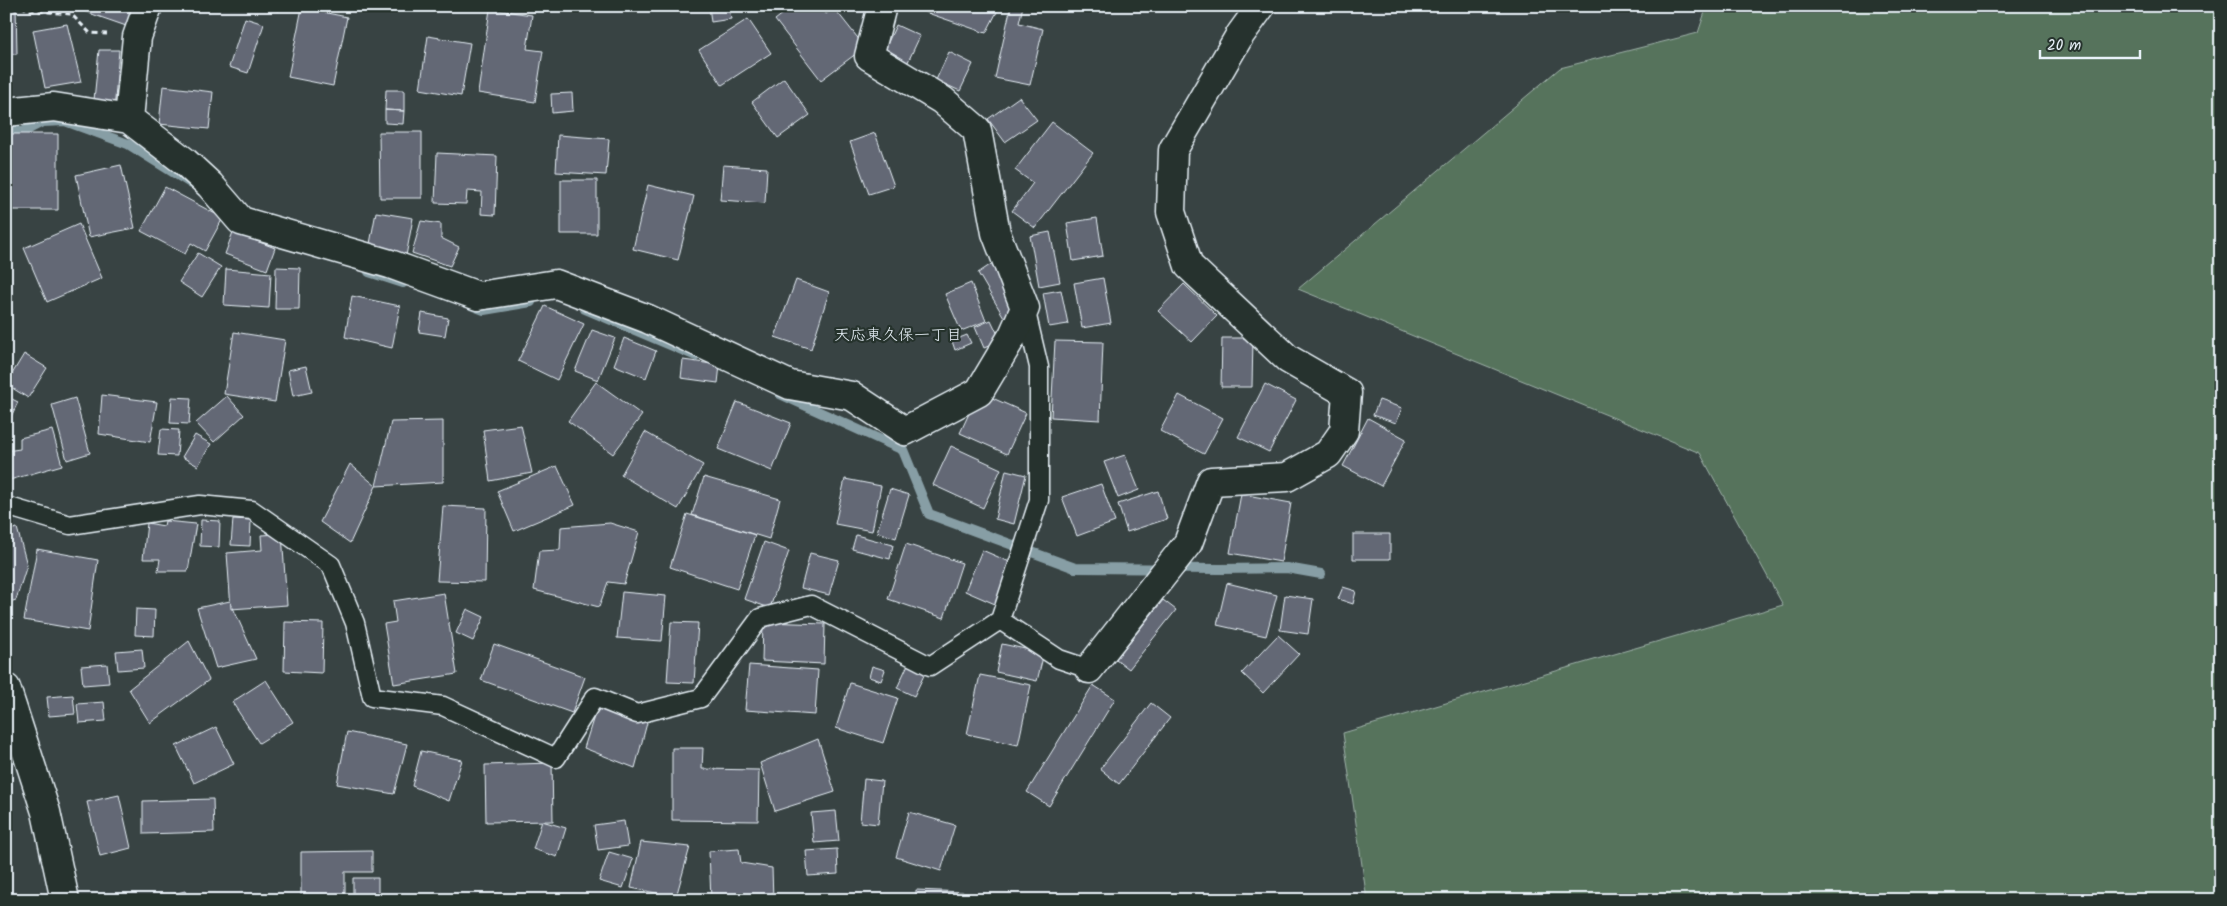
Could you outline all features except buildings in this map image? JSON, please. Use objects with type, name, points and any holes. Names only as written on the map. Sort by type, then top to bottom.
[{"type":"street","points":[[129,119],[138,37],[148,6]]},
{"type":"street","points":[[6,112],[54,107],[129,119],[184,161],[210,185],[241,220],[390,264],[478,296],[556,284],[648,319],[790,385],[852,396],[905,431],[979,392],[1026,308],[996,233],[976,130],[942,100],[869,56],[882,6]]},
{"type":"street","points":[[1089,669],[1188,543],[1212,481],[1287,477],[1328,454],[1344,431],[1347,394],[1288,359],[1189,266],[1171,212],[1173,150],[1240,35],[1261,6]]},
{"type":"street","points":[[6,688],[46,812],[65,900]]},
{"type":"lane","points":[[6,506],[70,525],[200,505],[252,510],[331,565],[355,623],[372,696],[443,706],[556,758],[595,697],[637,714],[700,698],[760,618],[811,605],[930,666],[1000,620],[1039,500],[1039,367],[1026,308]]},
{"type":"lane","points":[[1000,620],[1059,659],[1089,669]]},
{"type":"path","points":[[22,6],[27,10],[71,14],[90,33],[138,37]]},
{"type":"green space","points":[[1707,6],[2221,6],[2221,900],[1367,900],[1343,733],[1783,605],[1700,453],[1298,289],[1560,68],[1698,33]]},
{"type":"waterway","points":[[6,125],[21,133],[42,122],[65,121],[128,144],[192,184]]},
{"type":"waterway","points":[[369,272],[403,283]]},
{"type":"waterway","points":[[471,305],[484,310],[531,302]]},
{"type":"waterway","points":[[585,309],[696,356]]},
{"type":"waterway","points":[[780,394],[903,450],[929,514],[1075,568],[1287,568],[1321,574]]},
{"type":"district","name":"天応東久保一丁目","points":[[898,334]]}]
